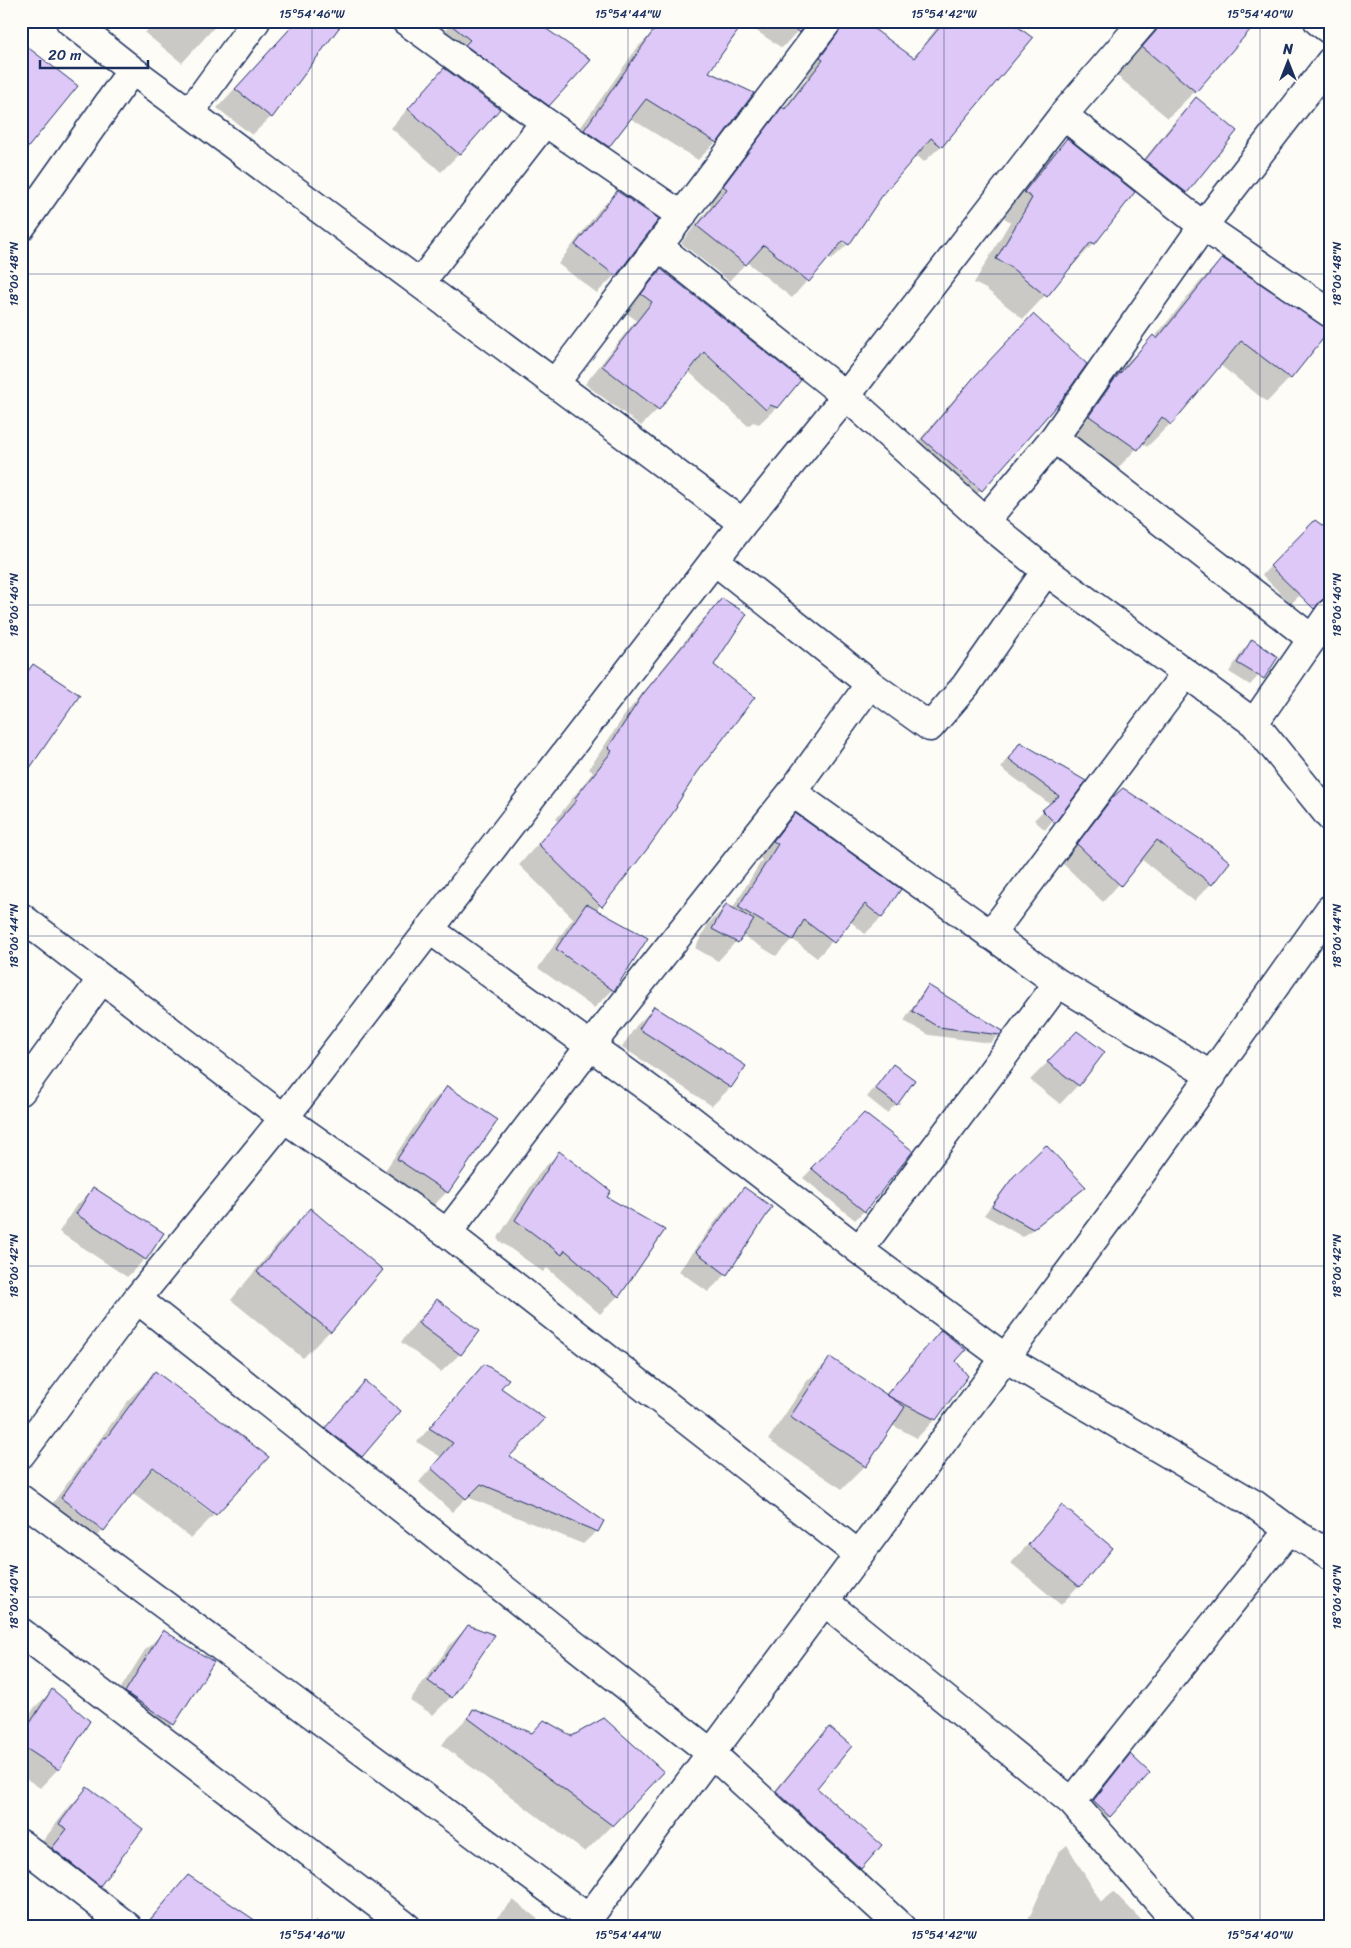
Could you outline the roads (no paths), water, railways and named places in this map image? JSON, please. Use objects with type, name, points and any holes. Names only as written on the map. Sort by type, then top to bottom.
[{"type":"street","points":[[190,112],[256,21]]},
{"type":"street","points":[[406,21],[545,122],[682,216]]},
{"type":"street","points":[[555,383],[828,21]]},
{"type":"street","points":[[21,1454],[137,1299],[284,1118],[714,560],[846,396],[1063,115],[1144,21]]},
{"type":"street","points":[[1318,21],[1330,30]]},
{"type":"street","points":[[83,25],[132,70],[743,523]]},
{"type":"street","points":[[985,522],[1054,438],[1203,226],[1330,62]]},
{"type":"street","points":[[21,227],[132,70]]},
{"type":"street","points":[[1063,115],[1203,226],[1330,313]]},
{"type":"street","points":[[420,283],[545,122]]},
{"type":"street","points":[[659,246],[846,396],[985,522],[1046,571],[1254,723],[1330,817]]},
{"type":"street","points":[[1054,438],[1312,639]]},
{"type":"street","points":[[714,560],[870,684],[930,727],[966,685],[1046,571]]},
{"type":"street","points":[[1254,723],[1330,613]]},
{"type":"street","points":[[990,934],[1186,673]]},
{"type":"street","points":[[447,1233],[591,1045],[792,792],[870,684]]},
{"type":"street","points":[[792,792],[1058,983],[1212,1076]]},
{"type":"street","points":[[21,1499],[585,1923],[1212,1076],[1330,908]]},
{"type":"street","points":[[21,917],[284,1118],[447,1233],[859,1555]]},
{"type":"street","points":[[429,929],[677,1109],[860,1250],[1005,1358],[1254,1504],[1289,1530],[1330,1555]]},
{"type":"street","points":[[21,1091],[102,979]]},
{"type":"street","points":[[860,1250],[1058,983]]},
{"type":"street","points":[[137,1299],[712,1753],[901,1927]]},
{"type":"street","points":[[1072,1802],[1289,1530]]},
{"type":"street","points":[[824,1601],[1072,1802],[1181,1927]]},
{"type":"street","points":[[21,1632],[407,1927]]},
{"type":"street","points":[[21,1844],[128,1927]]}]
